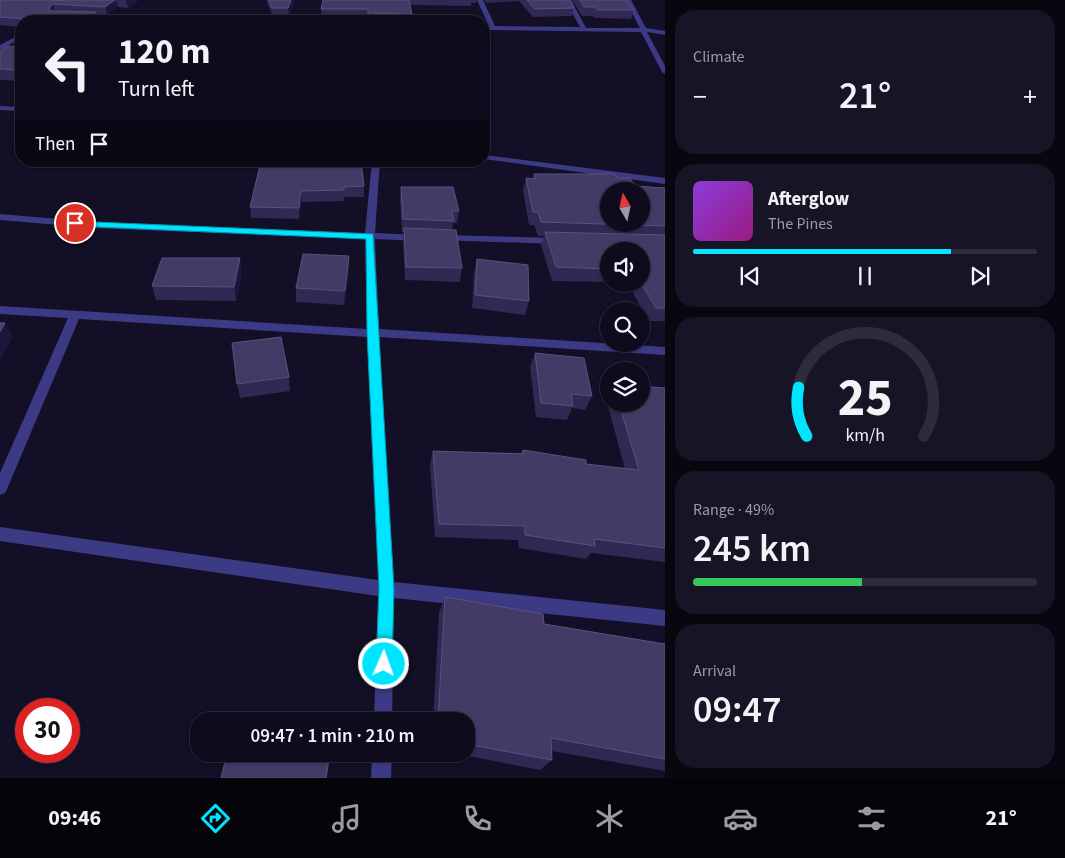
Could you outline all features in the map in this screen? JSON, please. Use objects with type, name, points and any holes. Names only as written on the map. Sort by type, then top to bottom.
[{"type":"street","points":[[480,0],[487,15]]},
{"type":"street","points":[[568,0],[584,30]]},
{"type":"street","points":[[628,0],[665,72]]},
{"type":"street","points":[[490,22],[493,28],[644,30],[665,33]]},
{"type":"street","points":[[0,48],[15,39]]},
{"type":"street","points":[[0,108],[15,109]]},
{"type":"street","points":[[490,158],[665,181]]},
{"type":"street","points":[[376,167],[370,236],[386,589],[383,712]]},
{"type":"street","points":[[0,217],[94,225],[567,242]]},
{"type":"street","points":[[0,310],[665,351]]},
{"type":"street","points":[[0,489],[4,468],[74,314]]},
{"type":"street","points":[[0,534],[386,589],[665,618]]},
{"type":"street","points":[[381,778],[382,762]]},
{"type":"building","points":[[0,0],[115,0],[105,7],[53,4],[49,8],[51,11],[96,12],[92,15],[15,15],[15,18],[0,17]]},
{"type":"building","points":[[269,0],[291,0],[288,8],[272,8]]},
{"type":"building","points":[[323,0],[409,0],[412,14],[368,13],[368,9],[321,9]]},
{"type":"building","points":[[527,0],[570,0],[574,8],[535,9]]},
{"type":"building","points":[[580,0],[626,0],[634,10],[597,10],[595,7],[584,7]]},
{"type":"building","points":[[8,46],[15,47],[15,70],[0,69],[0,51]]},
{"type":"building","points":[[260,167],[362,167],[364,186],[344,187],[344,190],[301,191],[299,208],[250,207]]},
{"type":"building","points":[[534,174],[615,174],[617,178],[630,178],[632,182],[600,182],[600,224],[541,222],[538,212],[533,212],[526,178],[535,179]]},
{"type":"building","points":[[401,187],[453,187],[459,211],[452,211],[454,221],[403,219]]},
{"type":"building","points":[[650,187],[665,188],[665,226],[650,226]]},
{"type":"building","points":[[404,228],[456,230],[462,268],[406,267]]},
{"type":"building","points":[[545,232],[665,235],[665,308],[656,308],[646,292],[650,292],[650,242],[600,242],[600,269],[556,267]]},
{"type":"building","points":[[303,254],[349,256],[345,291],[296,288]]},
{"type":"building","points":[[162,258],[240,258],[234,287],[152,286]]},
{"type":"building","points":[[477,259],[528,265],[529,301],[475,295]]},
{"type":"building","points":[[0,323],[5,323],[0,332]]},
{"type":"building","points":[[281,337],[289,377],[237,384],[232,343]]},
{"type":"building","points":[[535,353],[584,358],[592,396],[571,394],[573,406],[541,403]]},
{"type":"building","points":[[650,387],[665,388],[665,548],[594,539],[595,546],[525,535],[525,526],[439,524],[433,451],[523,454],[523,450],[586,460],[586,464],[639,470],[621,412],[650,412]]},
{"type":"building","points":[[445,597],[543,614],[544,624],[665,644],[665,759],[551,738],[552,760],[475,746],[475,712],[439,712]]},
{"type":"building","points":[[225,762],[329,762],[326,778],[221,778]]},
{"type":"route","points":[[75,223],[370,236],[386,589],[384,664]]}]
